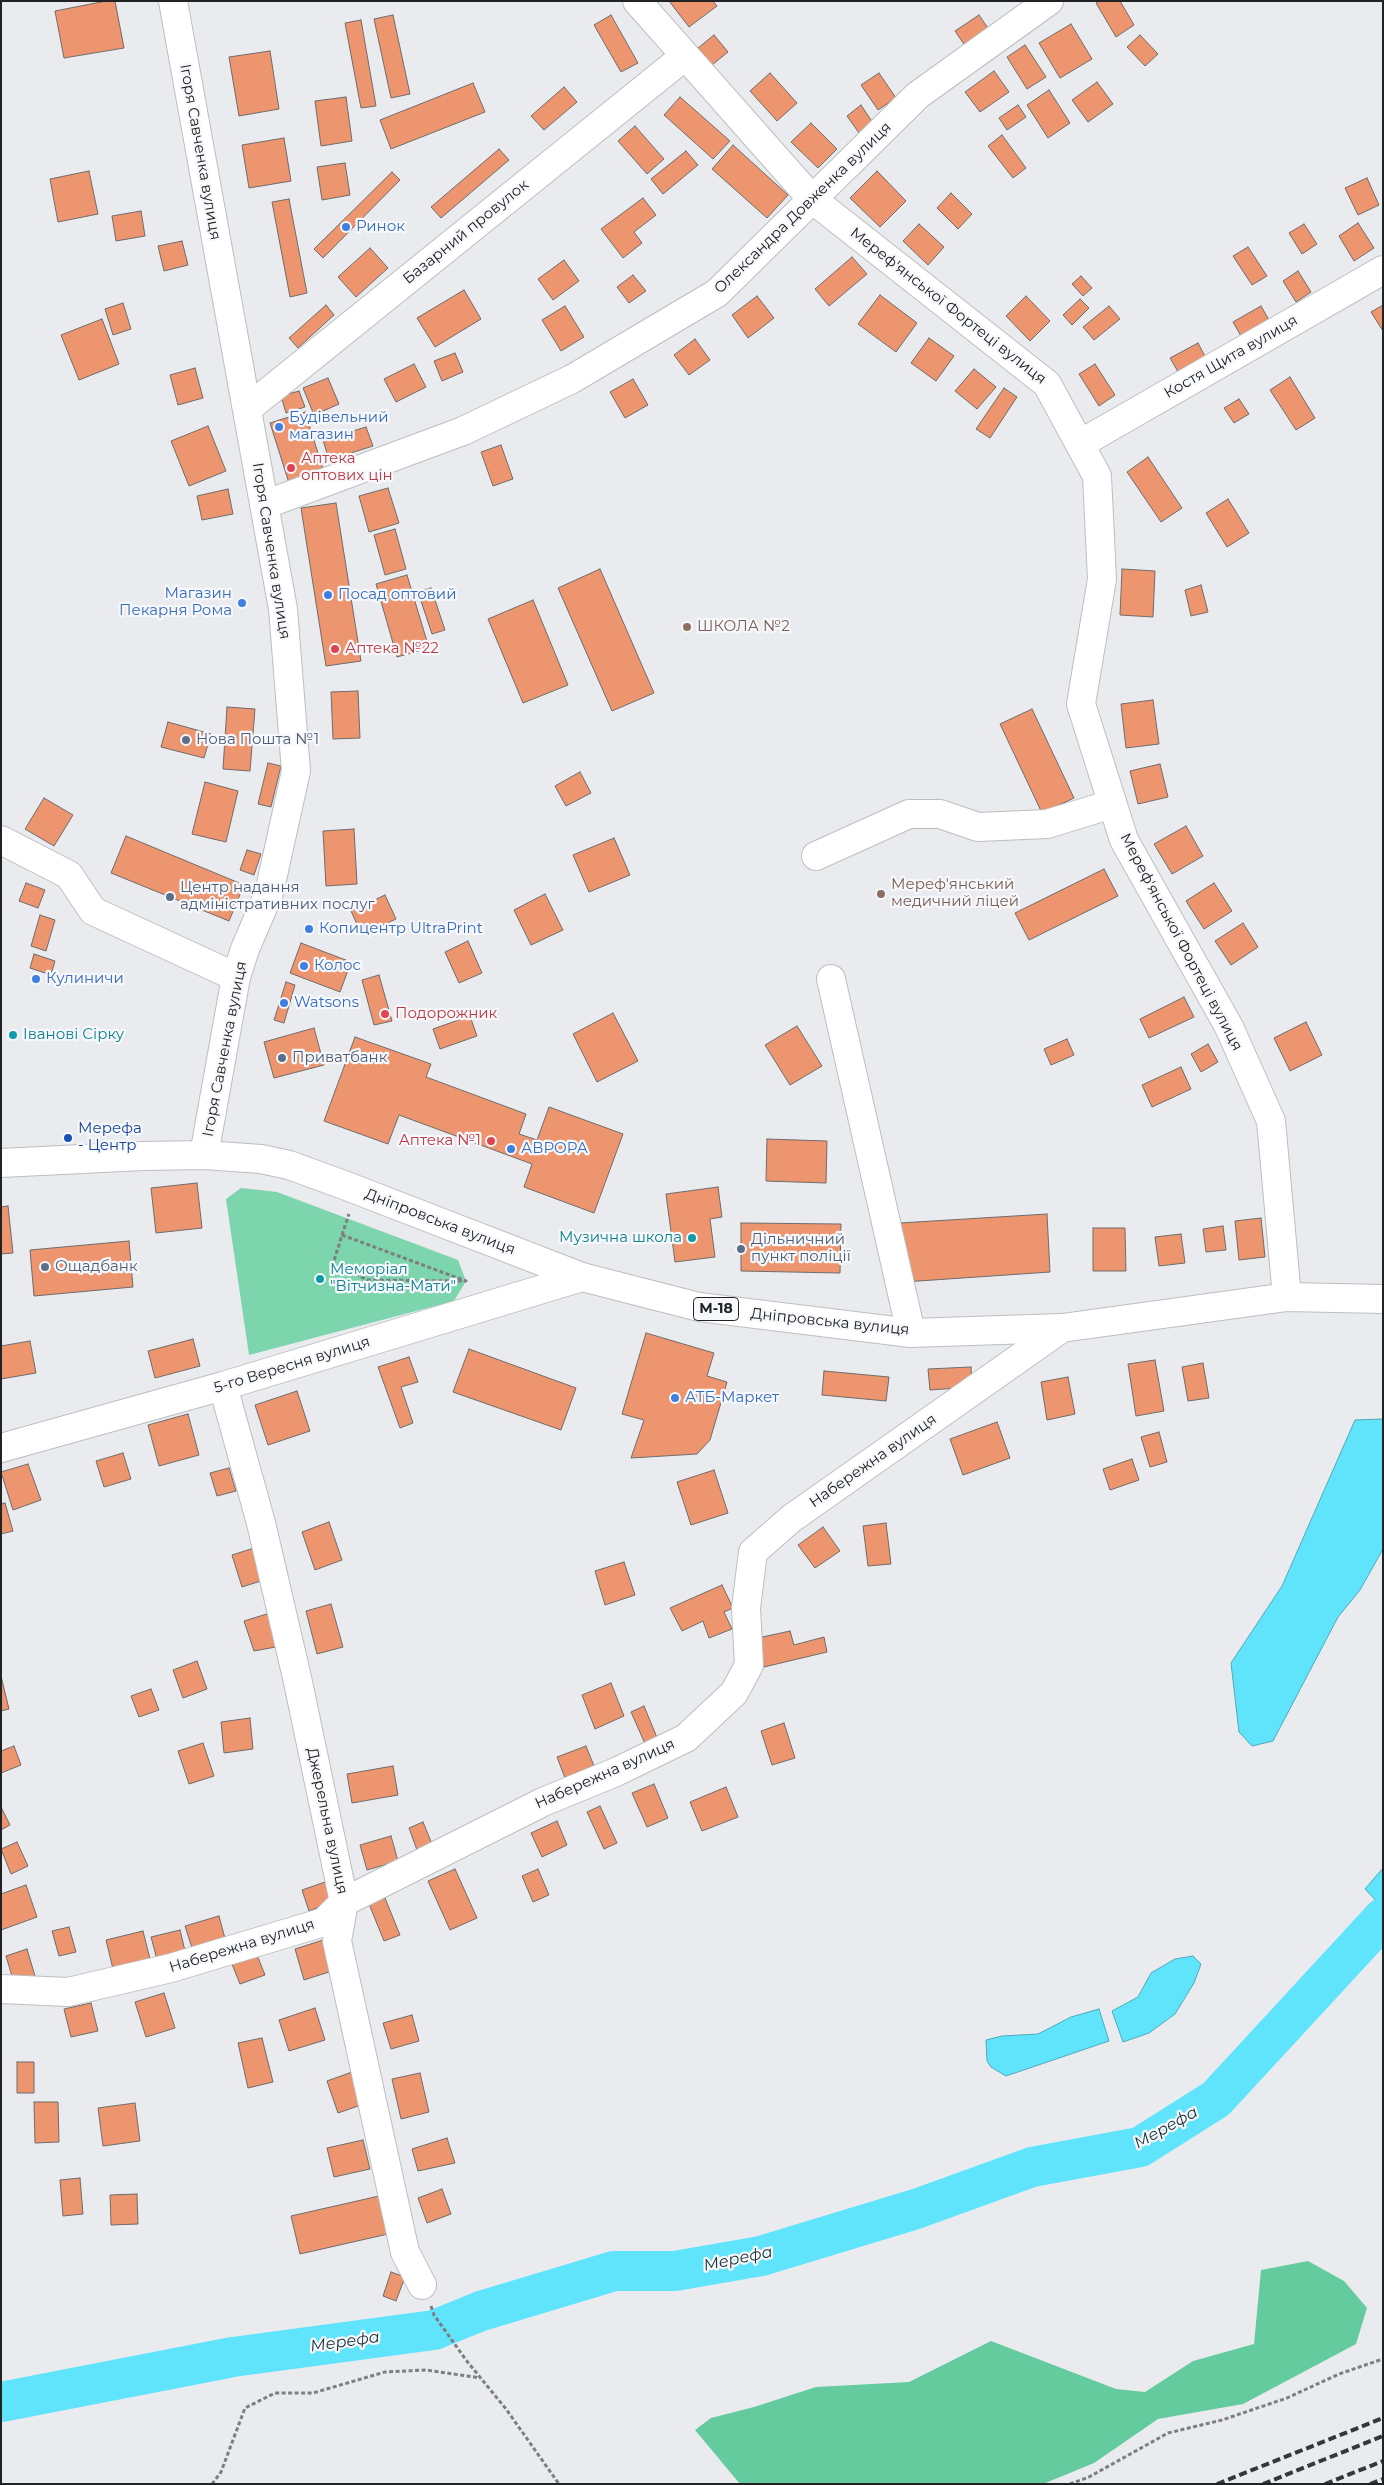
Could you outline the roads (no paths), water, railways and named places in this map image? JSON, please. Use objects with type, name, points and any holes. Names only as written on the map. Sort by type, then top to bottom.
[{"type":"main road","name":"Ігоря Савченка вулиця","points":[[173,1],[283,609],[296,772],[269,893],[245,949],[236,977],[204,1155]]},
{"type":"main road","name":"Мереф'янської Фортеці вулиця","points":[[637,1],[812,199],[1048,384],[1097,476],[1102,579],[1081,704],[1124,840],[1229,1027],[1271,1120],[1287,1297]]},
{"type":"main road","name":"Олександра Довженка вулиця","points":[[264,504],[463,431],[572,379],[717,293],[918,95],[1049,1]]},
{"type":"main road","name":"Базарний провулок","points":[[247,409],[685,56]]},
{"type":"main road","name":"Костя Щита вулиця","points":[[1080,444],[1383,270]]},
{"type":"main road","points":[[816,856],[909,814],[940,814],[978,827],[1047,824],[1112,804]]},
{"type":"main road","points":[[1,840],[69,875],[92,912],[236,977]]},
{"type":"main road","points":[[831,979],[911,1332]]},
{"type":"main road","name":"Дніпровська вулиця","points":[[1,1163],[204,1155],[246,1157],[289,1166],[582,1276],[699,1307],[911,1332],[1062,1328],[1287,1297],[1383,1299]]},
{"type":"main road","name":"5-го Вересня вулиця","points":[[1,1448],[223,1386],[582,1276]]},
{"type":"main road","name":"Набережна вулиця","points":[[1,1989],[68,1992],[171,1968],[324,1922],[344,1902],[543,1802],[616,1772],[686,1738],[734,1693],[749,1665],[746,1608],[752,1552],[792,1518],[1062,1328]]},
{"type":"main road","name":"Джерельна вулиця","points":[[223,1386],[262,1524],[298,1682],[344,1902],[337,1941],[405,2252],[422,2285]]},
{"type":"water","points":[[1383,1419],[1383,1549],[1360,1590],[1338,1617],[1273,1741],[1252,1746],[1239,1732],[1231,1663],[1282,1586],[1355,1420]]},
{"type":"water","points":[[1383,1868],[1383,1908],[1365,1889]]},
{"type":"water","points":[[1193,1956],[1201,1964],[1194,1983],[1175,2014],[1149,2033],[1123,2042],[1112,2011],[1138,1997],[1151,1973],[1175,1959]]},
{"type":"water","points":[[1099,2009],[1109,2041],[1006,2076],[991,2067],[987,2061],[986,2040],[1002,2036],[1038,2034],[1071,2017]]},
{"type":"waterway","name":"Мерефа","points":[[1,2402],[233,2357],[434,2330],[481,2311],[614,2271],[675,2271],[761,2256],[916,2209],[1032,2167],[1140,2147],[1216,2099],[1383,1918]]},
{"type":"railway","points":[[1217,2484],[1383,2418]]},
{"type":"railway","points":[[1263,2484],[1383,2436]]},
{"type":"railway","points":[[1325,2484],[1383,2461]]},
{"type":"railway","points":[[1370,2484],[1383,2479]]},
{"type":"place","name":"Ринок","points":[[346,227]]},
{"type":"place","name":"Будівельний магазин","points":[[279,427]]},
{"type":"place","name":"Аптека оптових цін","points":[[291,468]]},
{"type":"place","name":"Посад оптовий","points":[[328,595]]},
{"type":"place","name":"Магазин Пекарня Рома","points":[[242,603]]},
{"type":"place","name":"ШКОЛА №2","points":[[687,627]]},
{"type":"place","name":"Аптека №22","points":[[335,649]]},
{"type":"place","name":"Нова Пошта №1","points":[[186,740]]},
{"type":"place","name":"Мереф'янський медичний ліцей","points":[[881,894]]},
{"type":"place","name":"Центр надання адміністративних послуг","points":[[170,897]]},
{"type":"place","name":"Копицентр UltraPrint","points":[[309,929]]},
{"type":"place","name":"Колос","points":[[304,966]]},
{"type":"place","name":"Кулиничи","points":[[36,979]]},
{"type":"place","name":"Watsons","points":[[284,1003]]},
{"type":"place","name":"Подорожник","points":[[385,1014]]},
{"type":"place","name":"Іванові Сірку","points":[[13,1035]]},
{"type":"place","name":"Приватбанк","points":[[282,1058]]},
{"type":"place","name":"Мерефа - Центр","points":[[68,1138]]},
{"type":"place","name":"Аптека №1","points":[[491,1141]]},
{"type":"place","name":"АВРОРА","points":[[511,1149]]},
{"type":"place","name":"Музична школа","points":[[692,1238]]},
{"type":"place","name":"Дільничний пункт поліції","points":[[741,1249]]},
{"type":"place","name":"Ощадбанк","points":[[45,1267]]},
{"type":"place","name":"Меморіал \"Вітчизна-Мати\"","points":[[320,1279]]},
{"type":"place","name":"АТБ-Маркет","points":[[675,1398]]}]
